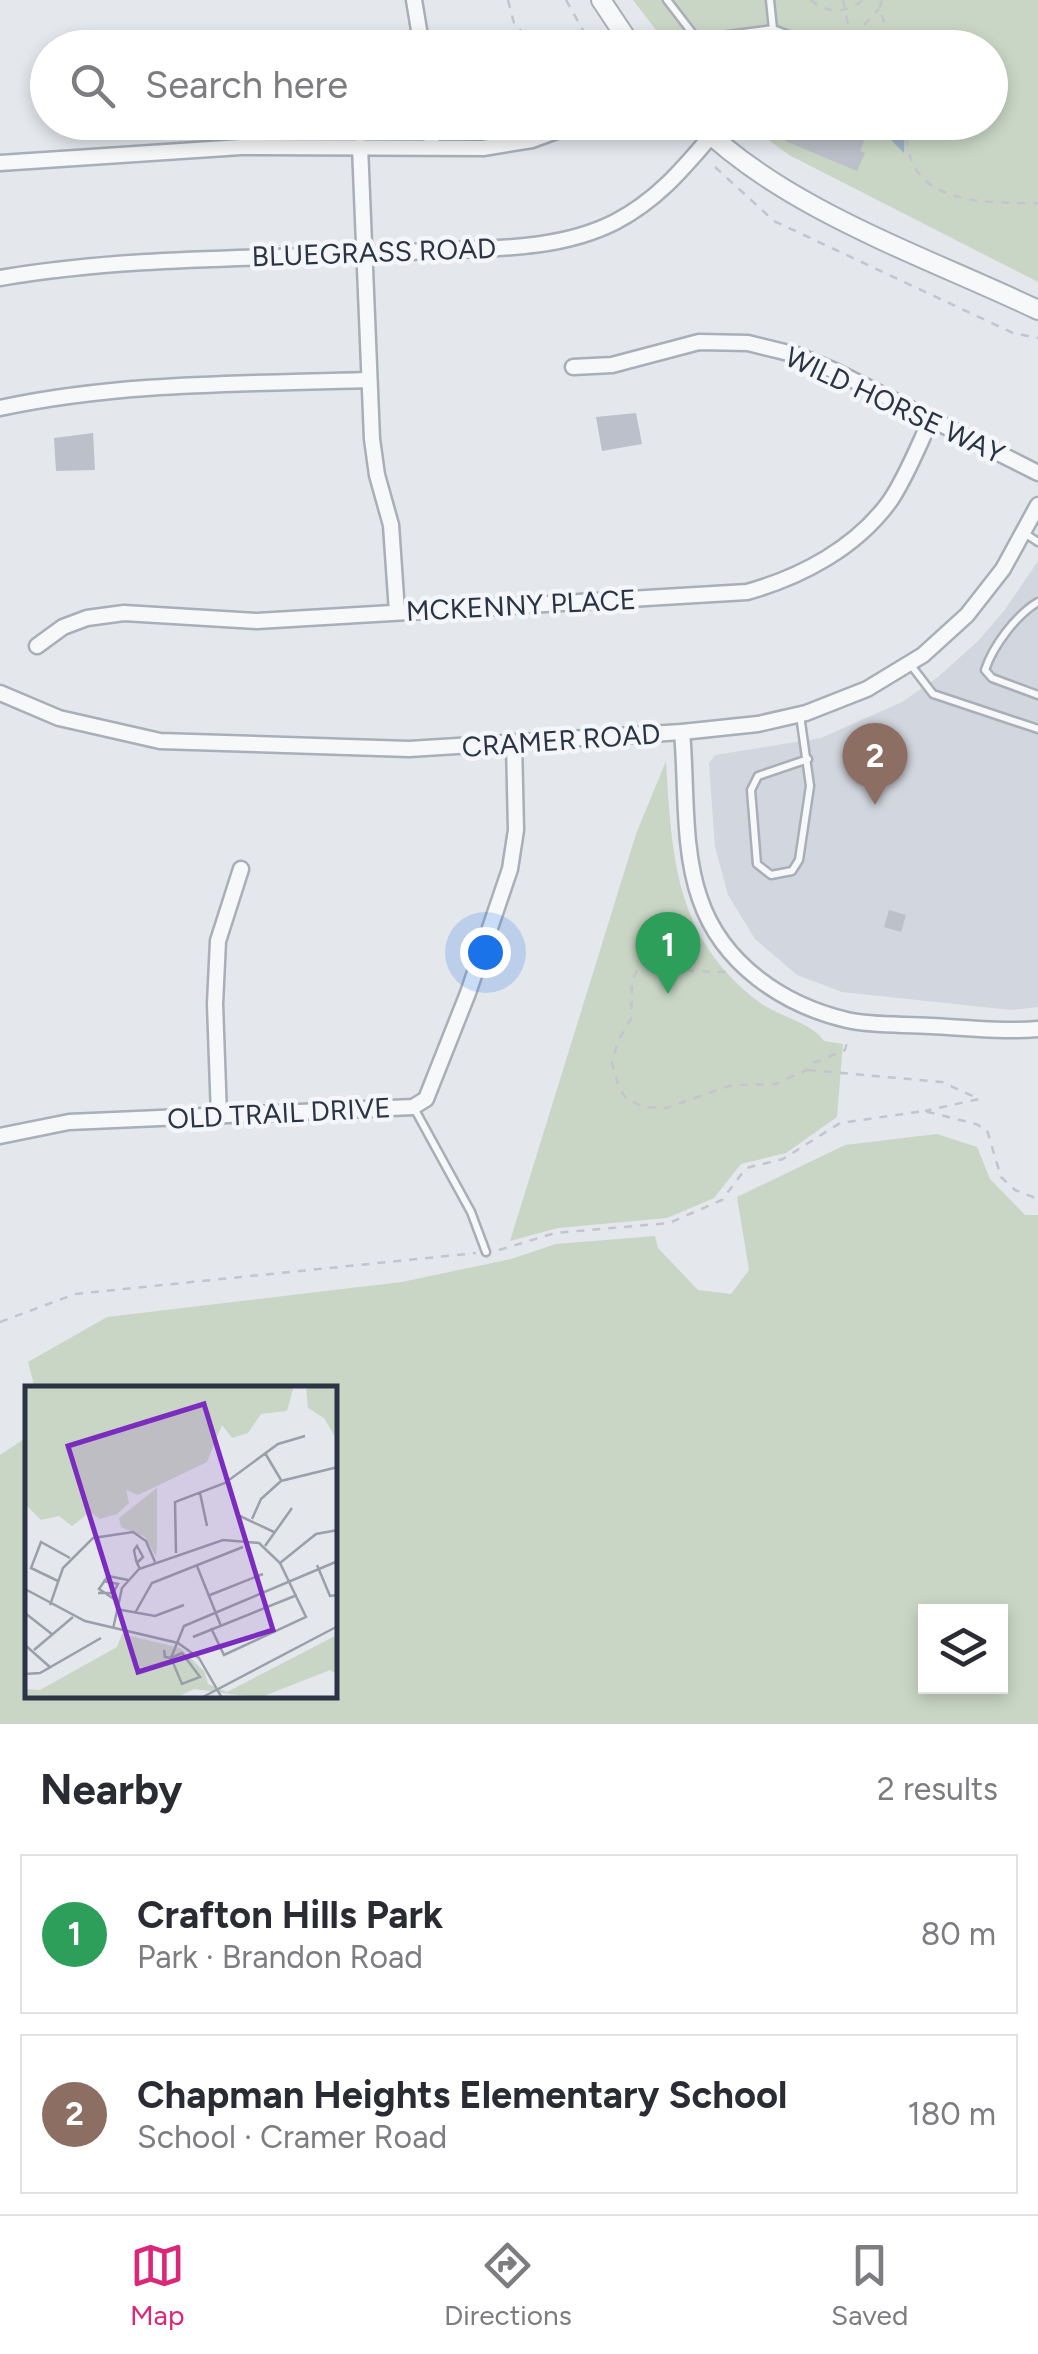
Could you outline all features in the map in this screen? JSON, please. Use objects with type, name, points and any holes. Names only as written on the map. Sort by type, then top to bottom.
[{"type":"street","points":[[414,0],[419,30]]},
{"type":"street","points":[[602,0],[621,30]]},
{"type":"street","points":[[431,140],[432,147]]},
{"type":"street","points":[[0,163],[241,146],[483,148],[532,140]]},
{"type":"street","name":"BLUEGRASS ROAD","points":[[0,278],[196,260],[526,246],[586,234],[615,222],[670,185],[699,140]]},
{"type":"street","points":[[719,140],[733,155],[819,209],[1038,310]]},
{"type":"street","points":[[360,146],[367,380],[377,475],[391,525],[398,612]]},
{"type":"street","name":"WILD HORSE WAY","points":[[573,367],[612,366],[700,342],[748,343],[797,355],[932,417],[1038,473]]},
{"type":"street","points":[[0,408],[38,399],[121,390],[367,380]]},
{"type":"street","name":"MCKENNY PLACE","points":[[37,646],[63,626],[86,618],[124,613],[257,620],[747,592],[780,583],[854,540],[890,500],[932,417]]},
{"type":"street","name":"CRAMER ROAD","points":[[0,693],[58,718],[160,741],[409,749],[758,724],[800,714],[867,689],[923,655],[967,614],[1003,569],[1038,505]]},
{"type":"street","points":[[682,732],[692,864],[700,899],[714,930],[740,963],[788,998],[852,1021],[1008,1031],[1038,1029]]},
{"type":"street","name":"OLD TRAIL DRIVE","points":[[0,1136],[69,1122],[414,1107],[426,1099],[510,869],[516,830],[514,744]]},
{"type":"street","points":[[220,1116],[215,1004],[218,940],[241,869]]},
{"type":"lane","points":[[667,0],[690,30]]},
{"type":"lane","points":[[770,0],[773,28]]},
{"type":"lane","points":[[760,30],[778,30]]},
{"type":"lane","points":[[1023,532],[1038,542]]},
{"type":"lane","points":[[1038,602],[990,655],[985,670],[992,678],[1038,695]]},
{"type":"lane","points":[[909,663],[932,694],[1038,729]]},
{"type":"lane","points":[[800,714],[808,759],[810,786],[799,860],[792,871],[771,876],[757,864],[751,790],[758,776],[808,759]]},
{"type":"lane","points":[[414,1107],[471,1212],[486,1252]]},
{"type":"path","points":[[508,0],[514,23],[520,30]]},
{"type":"path","points":[[566,0],[583,30]]},
{"type":"path","points":[[810,0],[828,10],[845,11],[863,0]]},
{"type":"path","points":[[842,0],[850,30]]},
{"type":"path","points":[[860,30],[879,10],[882,0]]},
{"type":"path","points":[[879,10],[887,30]]},
{"type":"path","points":[[908,140],[909,158],[920,177],[936,189],[964,198],[1038,203]]},
{"type":"path","points":[[715,166],[774,222],[1013,333],[1038,338]]},
{"type":"path","points":[[740,963],[721,974],[692,971],[656,958],[643,961],[632,982],[631,1019],[612,1062],[626,1098],[642,1107],[666,1108],[732,1084],[775,1084],[844,1050],[852,1021]]},
{"type":"path","points":[[806,1070],[942,1082],[979,1099],[924,1111]]},
{"type":"path","points":[[0,1322],[75,1294],[486,1252],[554,1233],[669,1223],[722,1200],[746,1168],[784,1159],[840,1123],[924,1111],[987,1130],[1001,1177],[1015,1190],[1038,1199]]},
{"type":"shaded area","points":[[1038,561],[1038,1007],[1011,1010],[842,992],[797,975],[755,939],[728,895],[715,847],[709,763],[715,755],[821,738],[902,702],[938,677],[978,641]]},
{"type":"green space","points":[[633,0],[1038,0],[1038,282],[789,155],[768,140],[1008,140],[1008,30],[656,30]]},
{"type":"green space","points":[[666,761],[676,863],[694,923],[731,977],[759,1002],[811,1029],[824,1041],[843,1044],[837,1117],[786,1153],[741,1164],[714,1198],[667,1218],[558,1228],[510,1241],[636,834]]},
{"type":"green space","points":[[937,1134],[977,1147],[990,1179],[1025,1215],[1038,1215],[1038,1724],[0,1724],[0,1455],[25,1438],[25,1699],[338,1699],[338,1386],[34,1386],[28,1362],[107,1317],[402,1282],[511,1259],[556,1244],[655,1236],[658,1248],[698,1290],[731,1294],[749,1270],[737,1197],[845,1145]]},
{"type":"water","points":[[891,140],[904,140],[904,153]]},
{"type":"building","points":[[783,140],[862,140],[860,151],[865,153],[857,171]]},
{"type":"building","points":[[636,413],[642,444],[602,451],[596,417]]},
{"type":"building","points":[[93,433],[95,470],[56,471],[54,438]]},
{"type":"building","points":[[889,910],[906,915],[901,932],[884,927]]},
{"type":"place","name":"Chapman Heights Elementary School","points":[[875,805]]},
{"type":"place","name":"Crafton Hills Park","points":[[668,994]]}]
